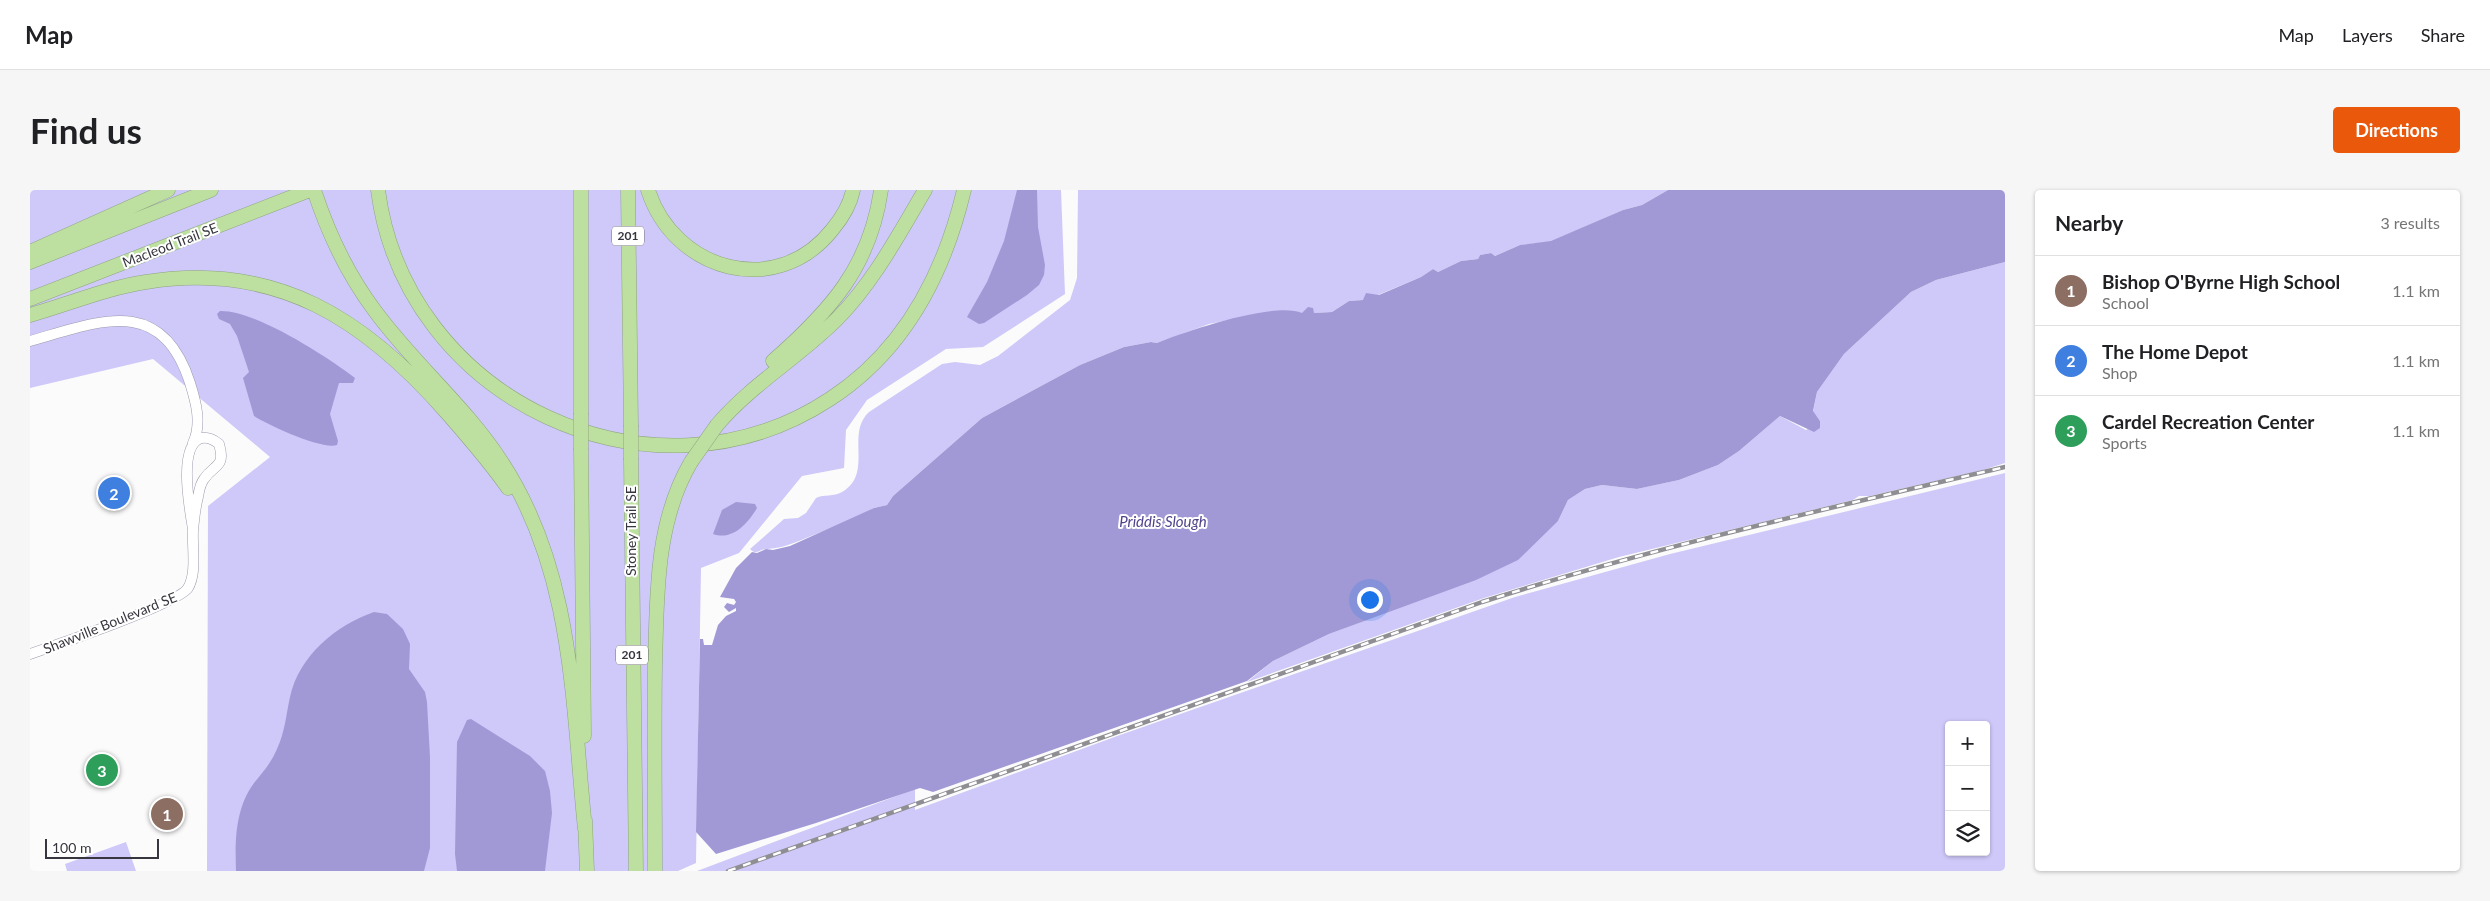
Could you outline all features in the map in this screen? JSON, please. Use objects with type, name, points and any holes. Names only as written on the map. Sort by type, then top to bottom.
[{"type":"highway","points":[[30,252],[168,190]]},
{"type":"highway","points":[[30,262],[211,190]]},
{"type":"highway","name":"Macleod Trail SE","points":[[30,299],[310,190]]},
{"type":"highway","points":[[314,190],[334,243],[363,294],[402,344],[456,404],[492,448],[525,502],[542,541],[555,582],[566,631],[585,829]]},
{"type":"highway","points":[[378,190],[391,246],[412,294],[439,332],[476,372],[520,404],[567,426],[614,440],[671,446],[727,440],[773,428],[818,406],[856,380],[887,350],[921,303],[944,258],[964,190]]},
{"type":"highway","points":[[581,190],[581,450],[587,870]]},
{"type":"highway","name":"Stoney Trail SE","points":[[628,190],[634,851],[636,871]]},
{"type":"highway","points":[[648,190],[661,218],[684,246],[720,264],[738,269],[759,269],[791,262],[810,251],[825,239],[844,214],[853,190]]},
{"type":"highway","points":[[655,871],[654,711],[657,594],[667,523],[675,496],[691,462],[749,383],[819,320],[854,273],[877,216],[881,190]]},
{"type":"highway","points":[[720,421],[754,388],[824,331],[850,304],[882,260],[924,190]]},
{"type":"highway","points":[[30,315],[121,287],[171,279],[214,279],[240,282],[286,293],[308,301],[366,334],[400,363],[490,462],[517,500],[542,541]]},
{"type":"street","points":[[30,341],[101,322],[140,322],[152,328],[162,335],[177,355],[190,382],[198,426],[193,442]]},
{"type":"street","name":"Shawville Boulevard SE","points":[[30,654],[180,596],[188,588],[192,572],[193,529],[202,480],[220,464],[222,454],[219,444],[214,440],[200,438],[193,442],[188,451],[188,496],[193,529]]},
{"type":"shaded area","points":[[30,190],[1061,190],[1065,294],[983,347],[946,349],[867,400],[846,430],[844,468],[802,476],[739,553],[701,568],[696,863],[678,871],[207,871],[208,506],[270,457],[153,359],[30,388]]},
{"type":"shaded area","points":[[1078,190],[1668,190],[1642,205],[1623,210],[1551,242],[1520,245],[1495,256],[1491,253],[1480,255],[1478,259],[1461,261],[1438,272],[1433,269],[1421,277],[1378,295],[1363,300],[1349,301],[1332,312],[1243,317],[1209,324],[1157,343],[1151,342],[1124,347],[1080,365],[982,418],[893,496],[887,505],[874,508],[848,521],[788,545],[756,552],[752,551],[750,549],[784,519],[798,518],[806,513],[816,498],[839,494],[851,484],[856,475],[858,464],[859,431],[862,421],[869,412],[942,364],[955,362],[980,365],[998,356],[1070,300],[1077,278]]},
{"type":"shaded area","points":[[2005,262],[2005,463],[1983,470],[1870,496],[1859,496],[1853,500],[1619,557],[1484,598],[1247,682],[1273,661],[1329,634],[1390,611],[1558,521],[1568,500],[1585,489],[1602,485],[1637,489],[1679,480],[1718,465],[1739,451],[1780,416],[1806,430],[1820,421],[1813,412],[1817,392],[1844,354],[1911,292],[1936,280]]},
{"type":"shaded area","points":[[2005,473],[2005,871],[697,871],[915,789],[915,810],[1120,735],[1515,597],[1670,554]]},
{"type":"shaded area","points":[[126,842],[136,871],[67,871],[65,864]]},
{"type":"water","points":[[1017,190],[1037,190],[1038,227],[1045,265],[1044,275],[1039,285],[1027,295],[984,323],[979,324],[967,317],[987,282],[1004,241]]},
{"type":"water","name":"Priddis Slough","points":[[1668,190],[2005,190],[2005,262],[1936,280],[1911,292],[1844,354],[1817,392],[1813,411],[1820,421],[1820,428],[1814,432],[1780,416],[1739,451],[1718,465],[1679,480],[1637,489],[1602,485],[1585,489],[1568,500],[1558,521],[1518,560],[1476,580],[1329,634],[1273,661],[1247,681],[933,792],[920,788],[716,854],[696,832],[700,639],[703,639],[704,645],[712,645],[718,625],[726,616],[736,611],[736,608],[729,612],[724,607],[727,603],[734,605],[736,602],[734,599],[720,597],[736,568],[752,552],[757,553],[766,549],[773,550],[790,546],[874,508],[887,505],[893,496],[982,418],[1080,365],[1124,347],[1151,342],[1157,343],[1209,325],[1252,314],[1289,310],[1302,313],[1308,307],[1313,308],[1314,313],[1332,312],[1349,301],[1363,300],[1366,293],[1379,295],[1421,277],[1433,269],[1438,272],[1461,261],[1478,259],[1480,255],[1491,253],[1495,256],[1520,245],[1551,241],[1623,210],[1642,205]]},
{"type":"water","points":[[220,311],[252,318],[270,326],[327,358],[355,378],[353,383],[339,383],[330,414],[338,441],[337,445],[330,446],[308,440],[254,416],[243,378],[249,372],[237,336],[230,324],[219,319],[217,314]]},
{"type":"water","points":[[736,502],[755,504],[757,508],[744,525],[733,533],[720,536],[713,534],[722,510]]},
{"type":"water","points":[[374,612],[387,614],[403,629],[410,644],[409,669],[425,692],[427,702],[430,757],[430,848],[424,871],[236,871],[236,837],[243,804],[280,743],[290,697],[302,668],[321,644],[333,634],[346,625]]},
{"type":"water","points":[[471,719],[530,756],[545,771],[550,791],[552,813],[545,871],[457,871],[455,854],[457,742],[467,720]]},
{"type":"railway","points":[[728,871],[1482,602],[1612,563],[1677,546],[2005,467]]},
{"type":"place","name":"The Home Depot","points":[[114,493]]},
{"type":"place","name":"Cardel Recreation Center","points":[[102,770]]},
{"type":"place","name":"Bishop O'Byrne High School","points":[[167,814]]}]
